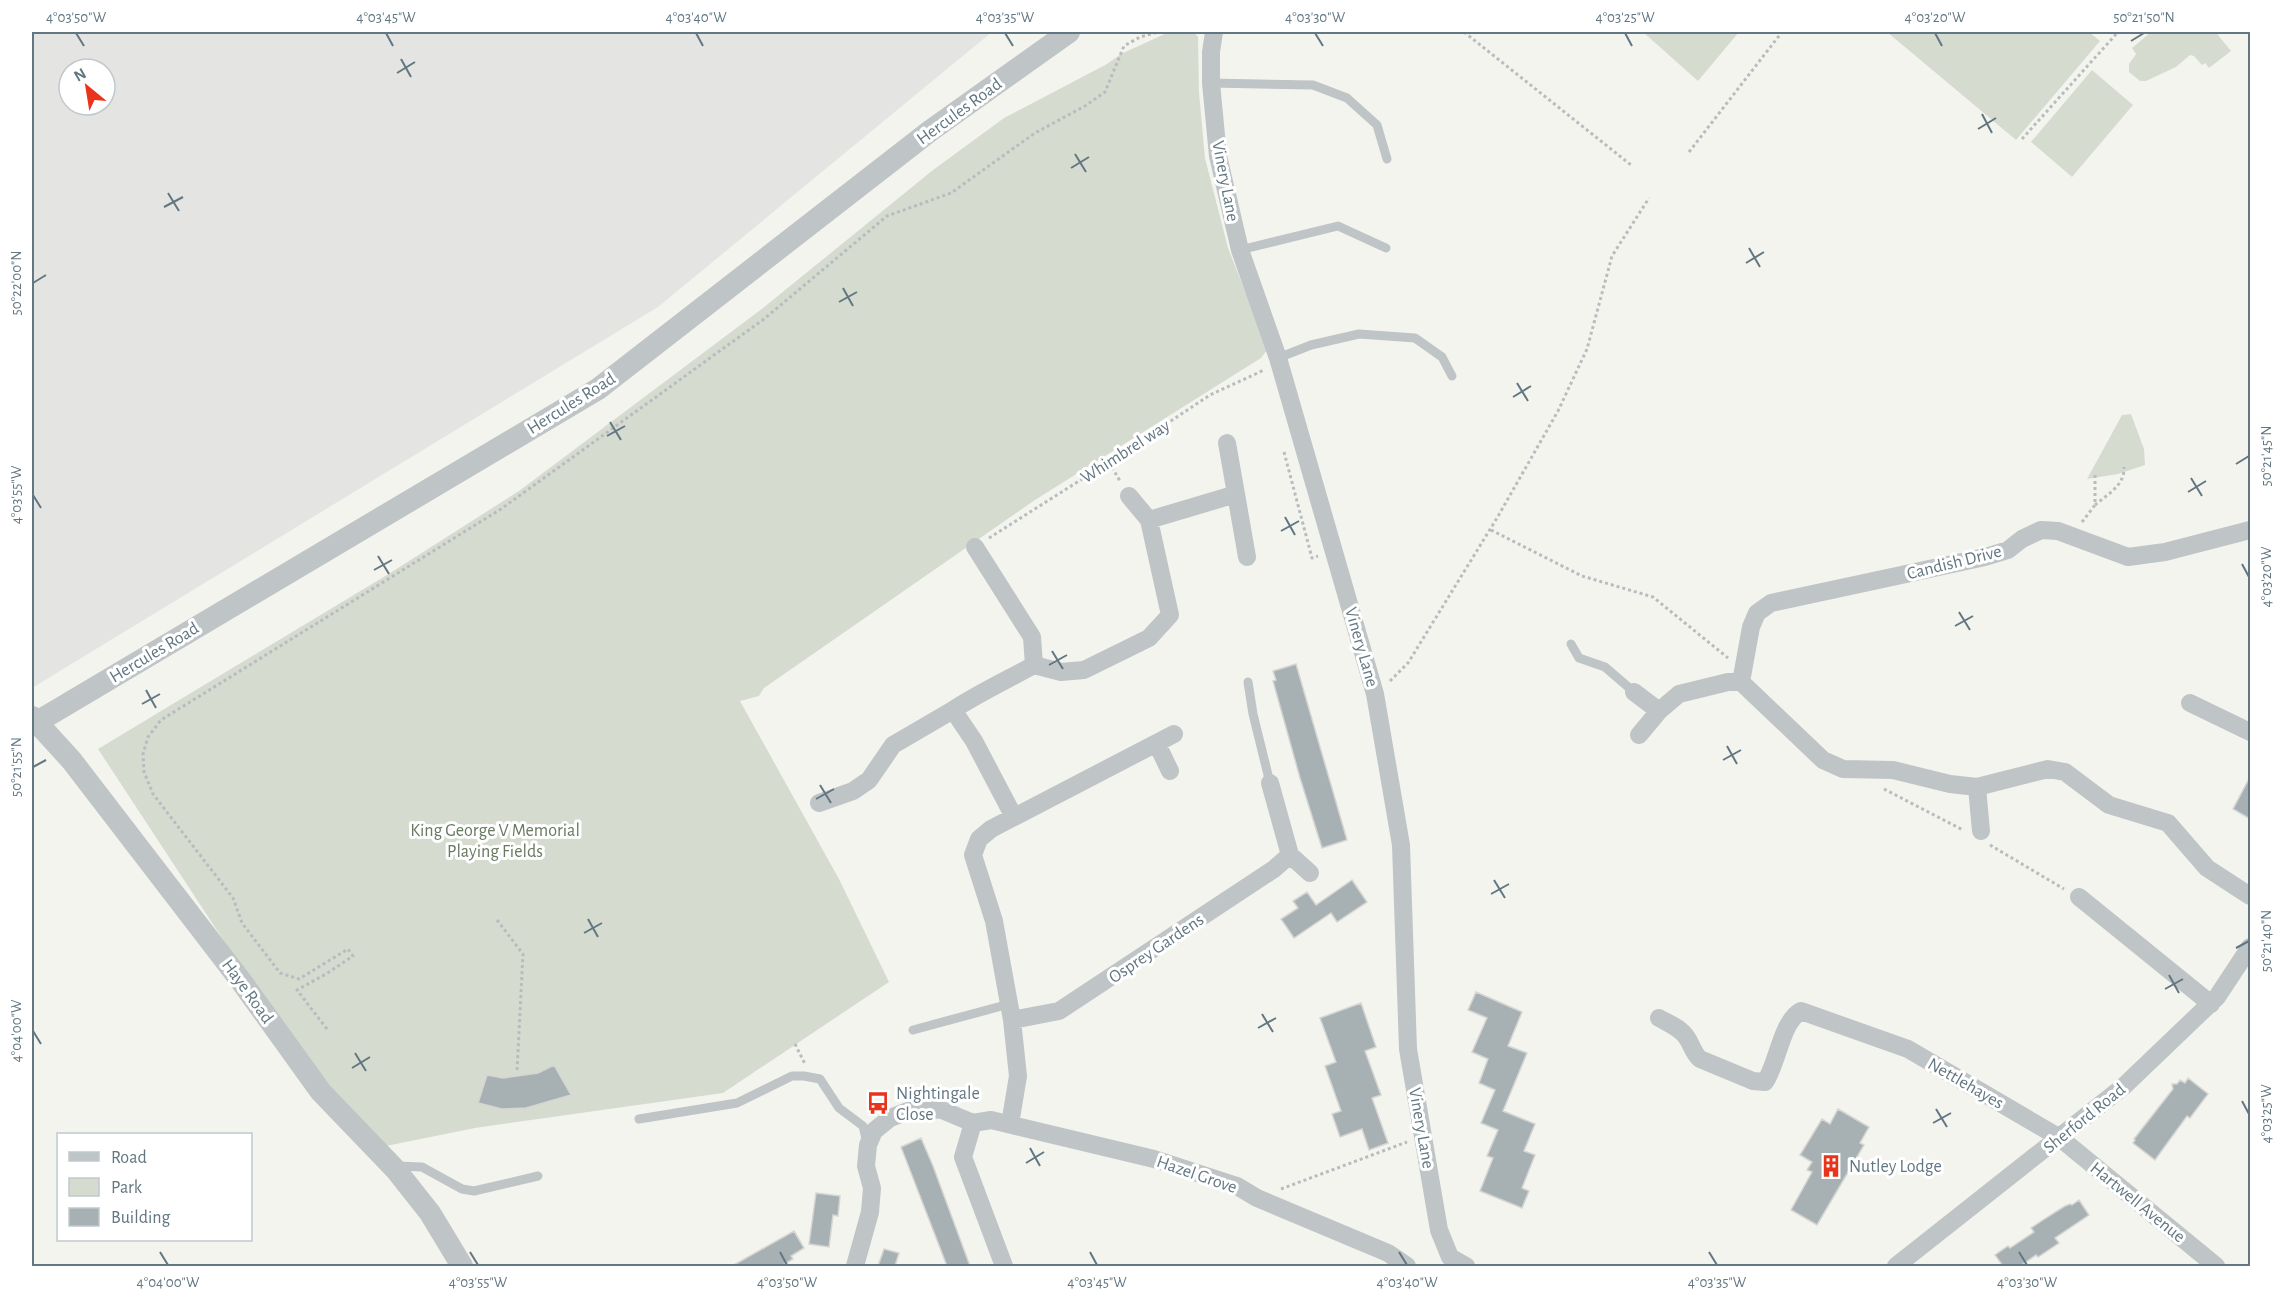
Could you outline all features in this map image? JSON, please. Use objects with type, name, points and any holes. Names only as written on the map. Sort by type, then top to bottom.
[{"type":"street","name":"Hercules Road","points":[[34,719],[598,389],[930,131],[1070,32]]},
{"type":"street","name":"Vinery Lane","points":[[1214,32],[1211,52],[1211,83],[1218,156],[1240,250],[1279,360],[1375,694],[1401,845],[1408,1049],[1439,1230],[1450,1257],[1466,1266]]},
{"type":"street","points":[[1227,443],[1247,557]]},
{"type":"street","points":[[1149,520],[1236,494]]},
{"type":"street","points":[[819,804],[853,791],[869,780],[894,745],[952,711],[977,693],[1008,680],[1034,665],[1061,672],[1084,670],[1149,638],[1170,615],[1149,520],[1129,496]]},
{"type":"street","name":"Candish Drive","points":[[1742,676],[1751,627],[1757,613],[1771,603],[1985,557],[2008,550],[2022,539],[2041,530],[2058,531],[2128,557],[2165,552],[2250,530]]},
{"type":"street","points":[[975,547],[1032,637],[1034,665]]},
{"type":"street","points":[[1640,735],[1659,711],[1679,694],[1742,676],[1823,760],[1843,769],[1893,770],[1950,784],[1977,787],[2048,769],[2064,772],[2109,805],[2168,823],[2207,868],[2250,896]]},
{"type":"street","points":[[1634,692],[1659,711]]},
{"type":"street","points":[[2190,703],[2250,732]]},
{"type":"street","points":[[952,711],[974,741],[1014,817]]},
{"type":"street","name":"Haye Road","points":[[34,719],[72,761],[206,935],[321,1092],[392,1166],[430,1213],[462,1266]]},
{"type":"street","points":[[1010,1124],[1018,1077],[1011,1012],[994,921],[973,855],[979,839],[991,829],[1174,735]]},
{"type":"street","points":[[1157,744],[1170,771]]},
{"type":"street","points":[[1270,783],[1290,855],[1310,873]]},
{"type":"street","points":[[1977,787],[1981,831]]},
{"type":"street","name":"Osprey Gardens","points":[[1011,1012],[1059,1011],[1274,869],[1290,855]]},
{"type":"street","points":[[2079,897],[2211,1004]]},
{"type":"street","name":"Sherford Road","points":[[1896,1266],[2124,1086],[2211,1004],[2250,947]]},
{"type":"street","name":"Nettlehayes","points":[[1659,1018],[1681,1030],[1687,1037],[1695,1055],[1700,1059],[1753,1082],[1765,1082],[1770,1075],[1788,1025],[1795,1014],[1801,1011],[1908,1049],[2060,1138]]},
{"type":"street","points":[[855,1266],[870,1212],[872,1188],[866,1166],[868,1145],[874,1131],[890,1118],[916,1108],[942,1110],[973,1123],[963,1157],[1004,1266]]},
{"type":"street","name":"Hazel Grove","points":[[973,1123],[991,1120],[1010,1124],[1155,1159],[1237,1186],[1257,1198],[1388,1253],[1407,1266]]},
{"type":"street","name":"Hartwell Avenue","points":[[2060,1138],[2216,1266]]},
{"type":"lane","points":[[1211,83],[1313,85],[1347,98],[1377,125],[1387,159]]},
{"type":"lane","points":[[1240,250],[1338,226],[1386,248]]},
{"type":"lane","points":[[1279,360],[1311,345],[1359,334],[1415,338],[1442,357],[1452,376]]},
{"type":"lane","points":[[1571,644],[1580,658],[1605,667],[1634,692]]},
{"type":"lane","points":[[1248,682],[1253,714],[1270,783]]},
{"type":"lane","points":[[913,1030],[1011,1012]]},
{"type":"lane","points":[[639,1119],[737,1103],[792,1076],[804,1076],[820,1079],[839,1108],[863,1126],[868,1145]]},
{"type":"lane","points":[[392,1166],[422,1167],[462,1189],[474,1191],[538,1176]]},
{"type":"path","points":[[327,1029],[297,990],[353,956],[348,949],[299,980],[280,973],[242,923],[232,898],[153,794],[144,772],[143,754],[148,737],[161,720],[501,509],[764,319],[887,216],[951,193],[1035,133],[1085,106],[1105,92],[1125,46],[1140,37],[1158,32]]},
{"type":"path","points":[[1464,32],[1631,165]]},
{"type":"path","points":[[1689,152],[1782,32]]},
{"type":"path","points":[[2022,139],[2118,32]]},
{"type":"path","points":[[1375,694],[1408,663],[1490,530],[1558,411],[1587,349],[1612,256],[1649,198]]},
{"type":"path","name":"Whimbrel way","points":[[975,547],[1210,395],[1279,360]]},
{"type":"path","points":[[2095,475],[2095,505],[2120,484],[2125,476],[2124,467]]},
{"type":"path","points":[[1490,530],[1582,576],[1653,597],[1742,676]]},
{"type":"path","points":[[496,920],[523,954],[517,1071]]},
{"type":"path","points":[[1257,1198],[1423,1136]]},
{"type":"shaded area","points":[[32,32],[992,32],[658,307],[32,688]]},
{"type":"green space","name":"King George V Memorial Playing Fields","points":[[1169,32],[1194,32],[1198,37],[1199,92],[1205,158],[1228,248],[1268,349],[1261,358],[1035,500],[764,688],[759,696],[740,701],[839,879],[889,982],[723,1093],[475,1128],[381,1147],[346,1110],[245,973],[98,749],[387,575],[519,491],[763,308],[933,170],[1004,118],[1107,64],[1121,54]]},
{"type":"green space","points":[[1643,32],[1739,32],[1698,81]]},
{"type":"green space","points":[[1887,32],[2089,32],[2100,41],[2016,140]]},
{"type":"green space","points":[[2151,32],[2219,32],[2218,35],[2231,51],[2209,68],[2205,63],[2202,65],[2190,55],[2176,67],[2146,81],[2140,81],[2129,72],[2129,64],[2136,54],[2132,48]]},
{"type":"green space","points":[[2092,70],[2133,105],[2072,177],[2031,142]]},
{"type":"green space","points":[[2131,414],[2144,449],[2145,465],[2118,474],[2087,479],[2122,415]]},
{"type":"building","points":[[1296,664],[1347,840],[1322,848],[1273,681],[1276,680],[1273,671]]},
{"type":"building","points":[[2250,777],[2250,819],[2233,809]]},
{"type":"building","points":[[1352,880],[1367,902],[1337,922],[1331,913],[1294,938],[1281,919],[1298,908],[1293,901],[1307,892],[1316,905]]},
{"type":"building","points":[[1476,992],[1522,1012],[1508,1046],[1527,1053],[1503,1111],[1535,1124],[1524,1151],[1535,1155],[1522,1188],[1529,1191],[1522,1208],[1480,1191],[1493,1158],[1487,1156],[1498,1130],[1481,1123],[1495,1090],[1479,1083],[1488,1059],[1472,1052],[1487,1018],[1468,1010]]},
{"type":"building","points":[[1361,1003],[1376,1047],[1365,1051],[1381,1095],[1372,1098],[1388,1143],[1369,1150],[1362,1129],[1340,1137],[1332,1114],[1341,1111],[1325,1066],[1336,1062],[1320,1018]]},
{"type":"building","points":[[554,1065],[571,1095],[526,1108],[502,1109],[478,1103],[487,1075],[503,1078],[538,1073]]},
{"type":"building","points":[[2188,1078],[2208,1094],[2190,1118],[2187,1116],[2155,1160],[2133,1143],[2134,1139],[2173,1089],[2172,1084],[2177,1084],[2180,1080],[2185,1083]]},
{"type":"building","name":"Nutley Lodge","points":[[1838,1109],[1869,1127],[1860,1143],[1864,1145],[1817,1225],[1791,1210],[1812,1172],[1807,1170],[1812,1162],[1800,1155],[1822,1119],[1830,1124]]},
{"type":"building","points":[[921,1138],[970,1266],[947,1266],[901,1147]]},
{"type":"building","points":[[816,1193],[840,1196],[838,1216],[833,1215],[829,1247],[809,1244]]},
{"type":"building","points":[[2079,1200],[2089,1215],[2055,1238],[2059,1243],[2020,1266],[2003,1266],[1995,1255],[2034,1232],[2031,1228],[2043,1220]]},
{"type":"building","points":[[794,1231],[804,1248],[791,1256],[793,1259],[781,1266],[732,1266]]},
{"type":"building","points":[[884,1249],[899,1253],[895,1266],[878,1266]]},
{"type":"place","name":"Nightingale Close","points":[[878,1103]]},
{"type":"place","name":"Nutley Lodge","points":[[1831,1166]]}]
